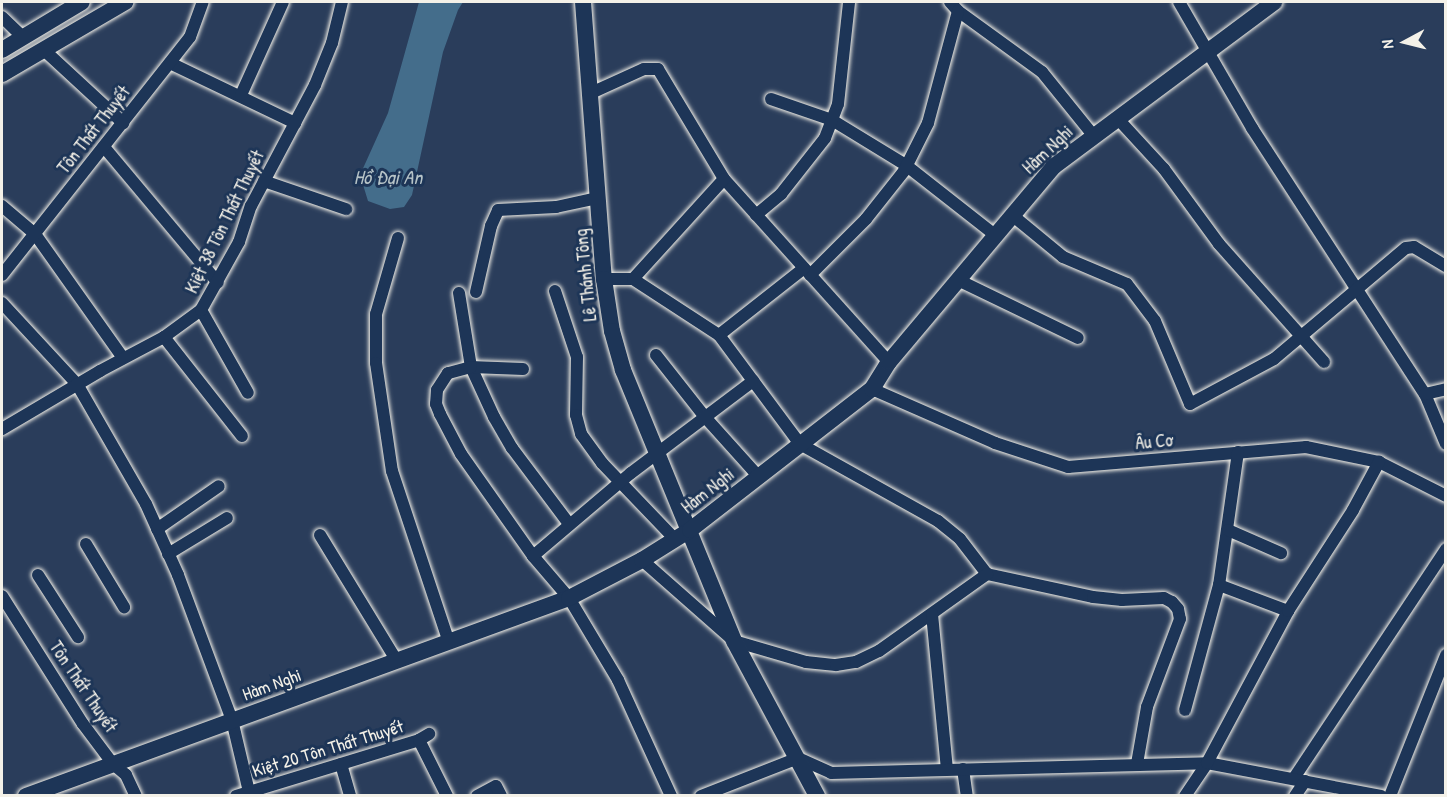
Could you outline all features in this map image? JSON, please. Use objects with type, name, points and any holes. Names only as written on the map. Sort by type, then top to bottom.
[{"type":"street","points":[[2,50],[82,2]]},
{"type":"street","points":[[2,74],[125,2]]},
{"type":"street","name":"Tôn Thất Thuyết","points":[[2,275],[190,37],[203,2]]},
{"type":"street","points":[[241,95],[283,2]]},
{"type":"street","name":"Kiệt 38 Tôn Thất Thuyết","points":[[2,429],[77,384],[164,337],[201,310],[218,283],[264,181],[315,85],[332,43],[342,2]]},
{"type":"street","name":"Lê Thánh Tông","points":[[583,2],[604,279],[612,331],[623,370],[734,641],[817,795]]},
{"type":"street","points":[[756,215],[781,194],[803,169],[825,138],[838,104],[849,2]]},
{"type":"street","points":[[950,2],[958,11],[1042,72],[1093,135]]},
{"type":"street","points":[[1179,2],[1258,138],[1425,394],[1446,444]]},
{"type":"street","name":"Hàm Nghi","points":[[26,795],[569,598],[642,560],[690,530],[872,388],[889,362],[1053,167],[1274,2]]},
{"type":"street","points":[[719,335],[807,272],[866,219],[907,166],[928,123],[958,11]]},
{"type":"street","points":[[2,17],[27,34],[123,123]]},
{"type":"street","points":[[170,63],[241,95],[295,123]]},
{"type":"street","points":[[591,93],[644,69],[658,69],[724,179],[889,362]]},
{"type":"street","points":[[771,99],[832,120],[907,166],[995,236]]},
{"type":"street","points":[[1118,118],[1164,168],[1219,244],[1324,362]]},
{"type":"street","points":[[104,147],[218,283]]},
{"type":"street","points":[[633,279],[724,179]]},
{"type":"street","points":[[264,181],[346,209]]},
{"type":"street","points":[[476,292],[494,214],[498,210],[556,207],[598,198]]},
{"type":"street","points":[[2,206],[35,234],[123,358]]},
{"type":"street","points":[[1012,215],[1063,257],[1127,284],[1155,321],[1190,404],[1260,368],[1302,339],[1409,247],[1446,266]]},
{"type":"street","points":[[398,238],[376,314],[376,363],[392,471],[449,642]]},
{"type":"street","points":[[604,279],[633,279],[719,335],[800,444],[938,521],[960,538],[987,574],[1108,599],[1164,598],[1176,606],[1180,615],[1179,624],[1147,707],[1137,764]]},
{"type":"street","points":[[958,280],[1078,338]]},
{"type":"street","points":[[555,291],[577,357],[577,424],[590,448],[675,539]]},
{"type":"street","points":[[459,293],[471,367],[494,417],[512,448],[569,524]]},
{"type":"street","points":[[2,303],[77,384],[140,492],[168,554],[232,720],[249,794]]},
{"type":"street","points":[[201,310],[248,393]]},
{"type":"street","points":[[164,337],[242,436]]},
{"type":"street","points":[[656,355],[705,417],[759,477]]},
{"type":"street","points":[[523,369],[471,367],[454,370],[444,376],[437,390],[436,404],[461,454],[533,556],[569,598],[618,680],[671,795]]},
{"type":"street","points":[[533,556],[620,482],[753,381]]},
{"type":"street","name":"Âu Cơ","points":[[872,388],[995,443],[1068,467],[1306,447],[1379,462],[1446,496]]},
{"type":"street","points":[[1425,394],[1446,389]]},
{"type":"street","points":[[1185,710],[1219,585],[1238,452]]},
{"type":"street","points":[[1185,795],[1207,763],[1288,611],[1353,510],[1379,462]]},
{"type":"street","points":[[157,529],[219,486]]},
{"type":"street","points":[[168,554],[227,518]]},
{"type":"street","points":[[1228,530],[1281,553]]},
{"type":"street","points":[[320,534],[397,661]]},
{"type":"street","points":[[86,544],[124,607]]},
{"type":"street","points":[[1295,795],[1300,779],[1446,549]]},
{"type":"street","points":[[642,560],[734,641],[806,662],[847,664],[879,651],[987,574]]},
{"type":"street","points":[[38,575],[78,637]]},
{"type":"street","points":[[1219,585],[1288,611]]},
{"type":"street","name":"Tôn Thất Thuyết","points":[[2,596],[83,724],[113,764],[126,775],[136,795]]},
{"type":"street","points":[[932,614],[947,769]]},
{"type":"street","points":[[1390,795],[1446,655]]},
{"type":"street","name":"Kiệt 20 Tôn Thất Thuyết","points":[[236,795],[249,794],[424,737],[447,795]]},
{"type":"street","points":[[701,795],[798,758],[831,773],[1207,763],[1300,779],[1324,790],[1381,795]]},
{"type":"street","points":[[341,764],[350,795]]},
{"type":"street","points":[[963,770],[967,795]]},
{"type":"street","points":[[477,795],[498,791]]},
{"type":"water","name":"Hồ Đại An","points":[[419,2],[463,2],[443,52],[412,195],[404,207],[390,209],[368,201],[360,175],[388,113]]}]
